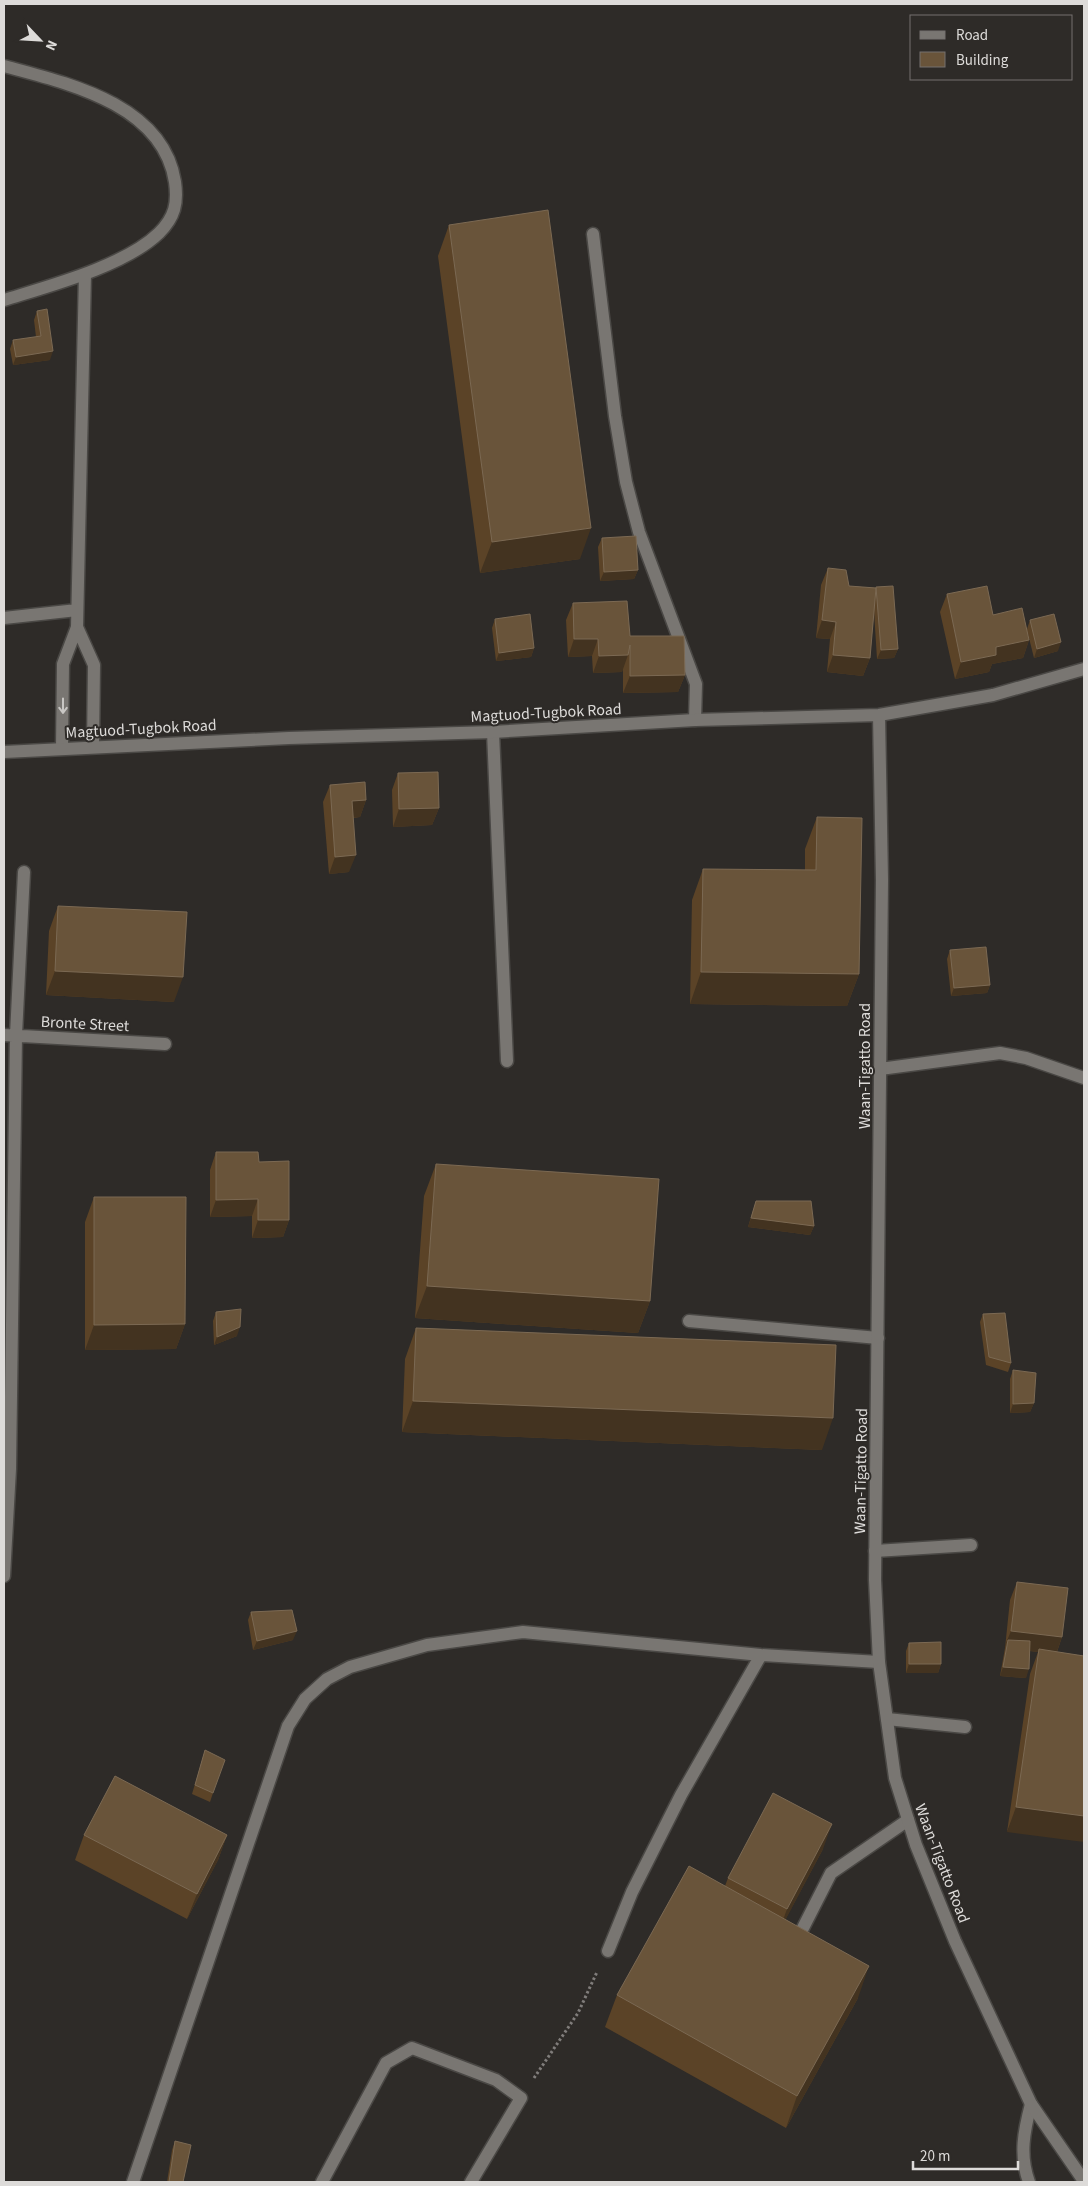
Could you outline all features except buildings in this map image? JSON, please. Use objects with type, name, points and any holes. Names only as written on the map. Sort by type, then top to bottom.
[{"type":"street","points":[[4,66],[71,85],[114,102],[142,123],[164,147],[174,176],[177,200],[171,218],[159,234],[132,252],[85,274],[4,300]]},
{"type":"street","points":[[593,234],[615,416],[626,482],[639,532],[696,684],[695,720]]},
{"type":"street","points":[[62,748],[63,664],[77,627],[85,274]]},
{"type":"street","points":[[4,618],[77,610]]},
{"type":"street","points":[[77,627],[94,665],[94,747]]},
{"type":"street","name":"Magtuod-Tugbok Road","points":[[4,752],[289,738],[494,732],[695,720],[879,715],[993,695],[1084,669]]},
{"type":"street","name":"Waan-Tigatto Road","points":[[879,715],[882,880],[875,1551],[879,1662],[896,1778],[916,1844],[955,1940],[1031,2104],[1084,2181]]},
{"type":"street","points":[[494,732],[507,1060]]},
{"type":"street","points":[[4,1576],[10,1469],[10,1035],[24,872]]},
{"type":"street","name":"Bronte Street","points":[[10,1035],[165,1044]]},
{"type":"street","points":[[880,1069],[1000,1053],[1026,1058],[1084,1078]]},
{"type":"street","points":[[689,1321],[878,1338]]},
{"type":"street","points":[[875,1551],[971,1545]]},
{"type":"street","points":[[132,2182],[288,1726],[305,1699],[327,1679],[350,1668],[427,1645],[523,1632],[761,1655],[879,1662]]},
{"type":"street","points":[[608,1951],[632,1892],[680,1795],[761,1655]]},
{"type":"street","points":[[887,1719],[965,1727]]},
{"type":"street","points":[[803,1928],[832,1873],[908,1820]]},
{"type":"street","points":[[322,2182],[386,2063],[412,2048],[496,2080],[521,2098],[471,2182]]},
{"type":"street","points":[[1029,2182],[1023,2166],[1023,2132],[1031,2104]]},
{"type":"path","points":[[521,2098],[578,2013],[608,1951]]}]
